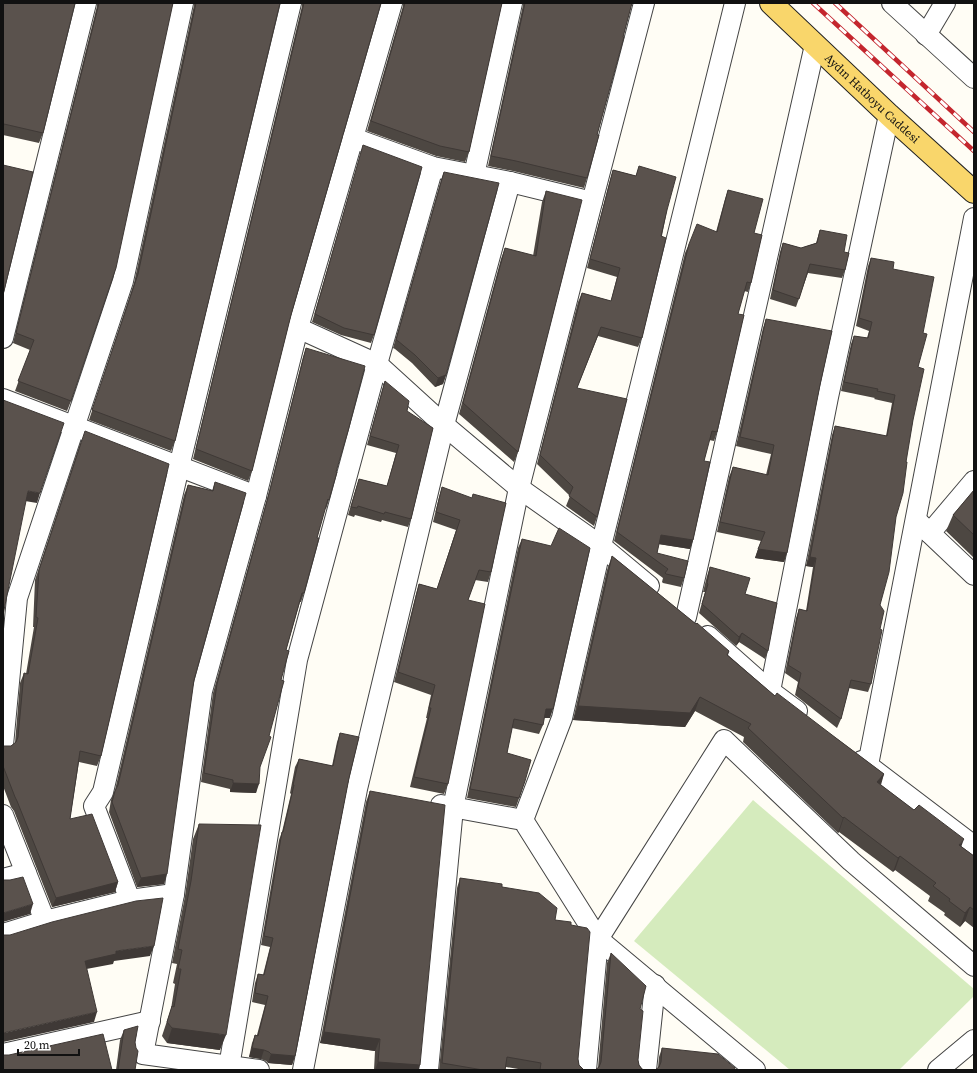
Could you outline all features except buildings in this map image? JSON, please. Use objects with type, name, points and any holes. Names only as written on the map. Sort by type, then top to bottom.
[{"type":"main road","name":"Aydın Hatboyu Caddesi","points":[[771,3],[889,115],[974,192]]},
{"type":"street","points":[[3,338],[86,3]]},
{"type":"street","points":[[3,745],[17,598],[123,281],[183,3]]},
{"type":"street","points":[[130,900],[94,806],[103,792],[179,467],[291,3]]},
{"type":"street","points":[[260,1070],[143,1054],[174,894],[202,691],[256,496],[298,328],[392,3]]},
{"type":"street","points":[[474,175],[512,3]]},
{"type":"street","points":[[428,1070],[453,808],[520,488],[644,3]]},
{"type":"street","points":[[522,820],[562,718],[601,546],[735,3]]},
{"type":"street","points":[[892,3],[974,78]]},
{"type":"street","points":[[926,35],[945,3]]},
{"type":"street","points":[[686,617],[815,45]]},
{"type":"street","points":[[770,691],[828,398],[889,115]]},
{"type":"street","points":[[353,138],[433,167],[510,182],[592,202]]},
{"type":"street","points":[[230,1067],[296,660],[377,364],[433,167]]},
{"type":"street","points":[[303,1070],[444,425],[510,182]]},
{"type":"street","points":[[868,765],[923,527],[974,218]]},
{"type":"street","points":[[298,328],[377,364],[444,425],[520,488],[601,546],[686,617],[770,691],[813,723]]},
{"type":"street","points":[[3,399],[256,496]]},
{"type":"street","points":[[923,527],[974,481]]},
{"type":"street","points":[[923,527],[974,575]]},
{"type":"street","points":[[586,1070],[598,939],[724,740],[851,861],[974,966]]},
{"type":"street","points":[[849,751],[974,846]]},
{"type":"street","points":[[424,802],[522,820],[598,939],[755,1070]]},
{"type":"street","points":[[3,815],[45,921]]},
{"type":"street","points":[[3,879],[26,873]]},
{"type":"street","points":[[3,934],[45,921],[130,900],[174,894]]},
{"type":"street","points":[[646,1070],[655,985]]},
{"type":"street","points":[[3,1054],[150,1021]]},
{"type":"street","points":[[938,1070],[974,1040]]},
{"type":"green space","points":[[753,800],[974,989],[974,996],[899,1070],[790,1070],[634,941]]},
{"type":"railway","points":[[813,3],[974,151]]},
{"type":"railway","points":[[835,3],[974,132]]}]
